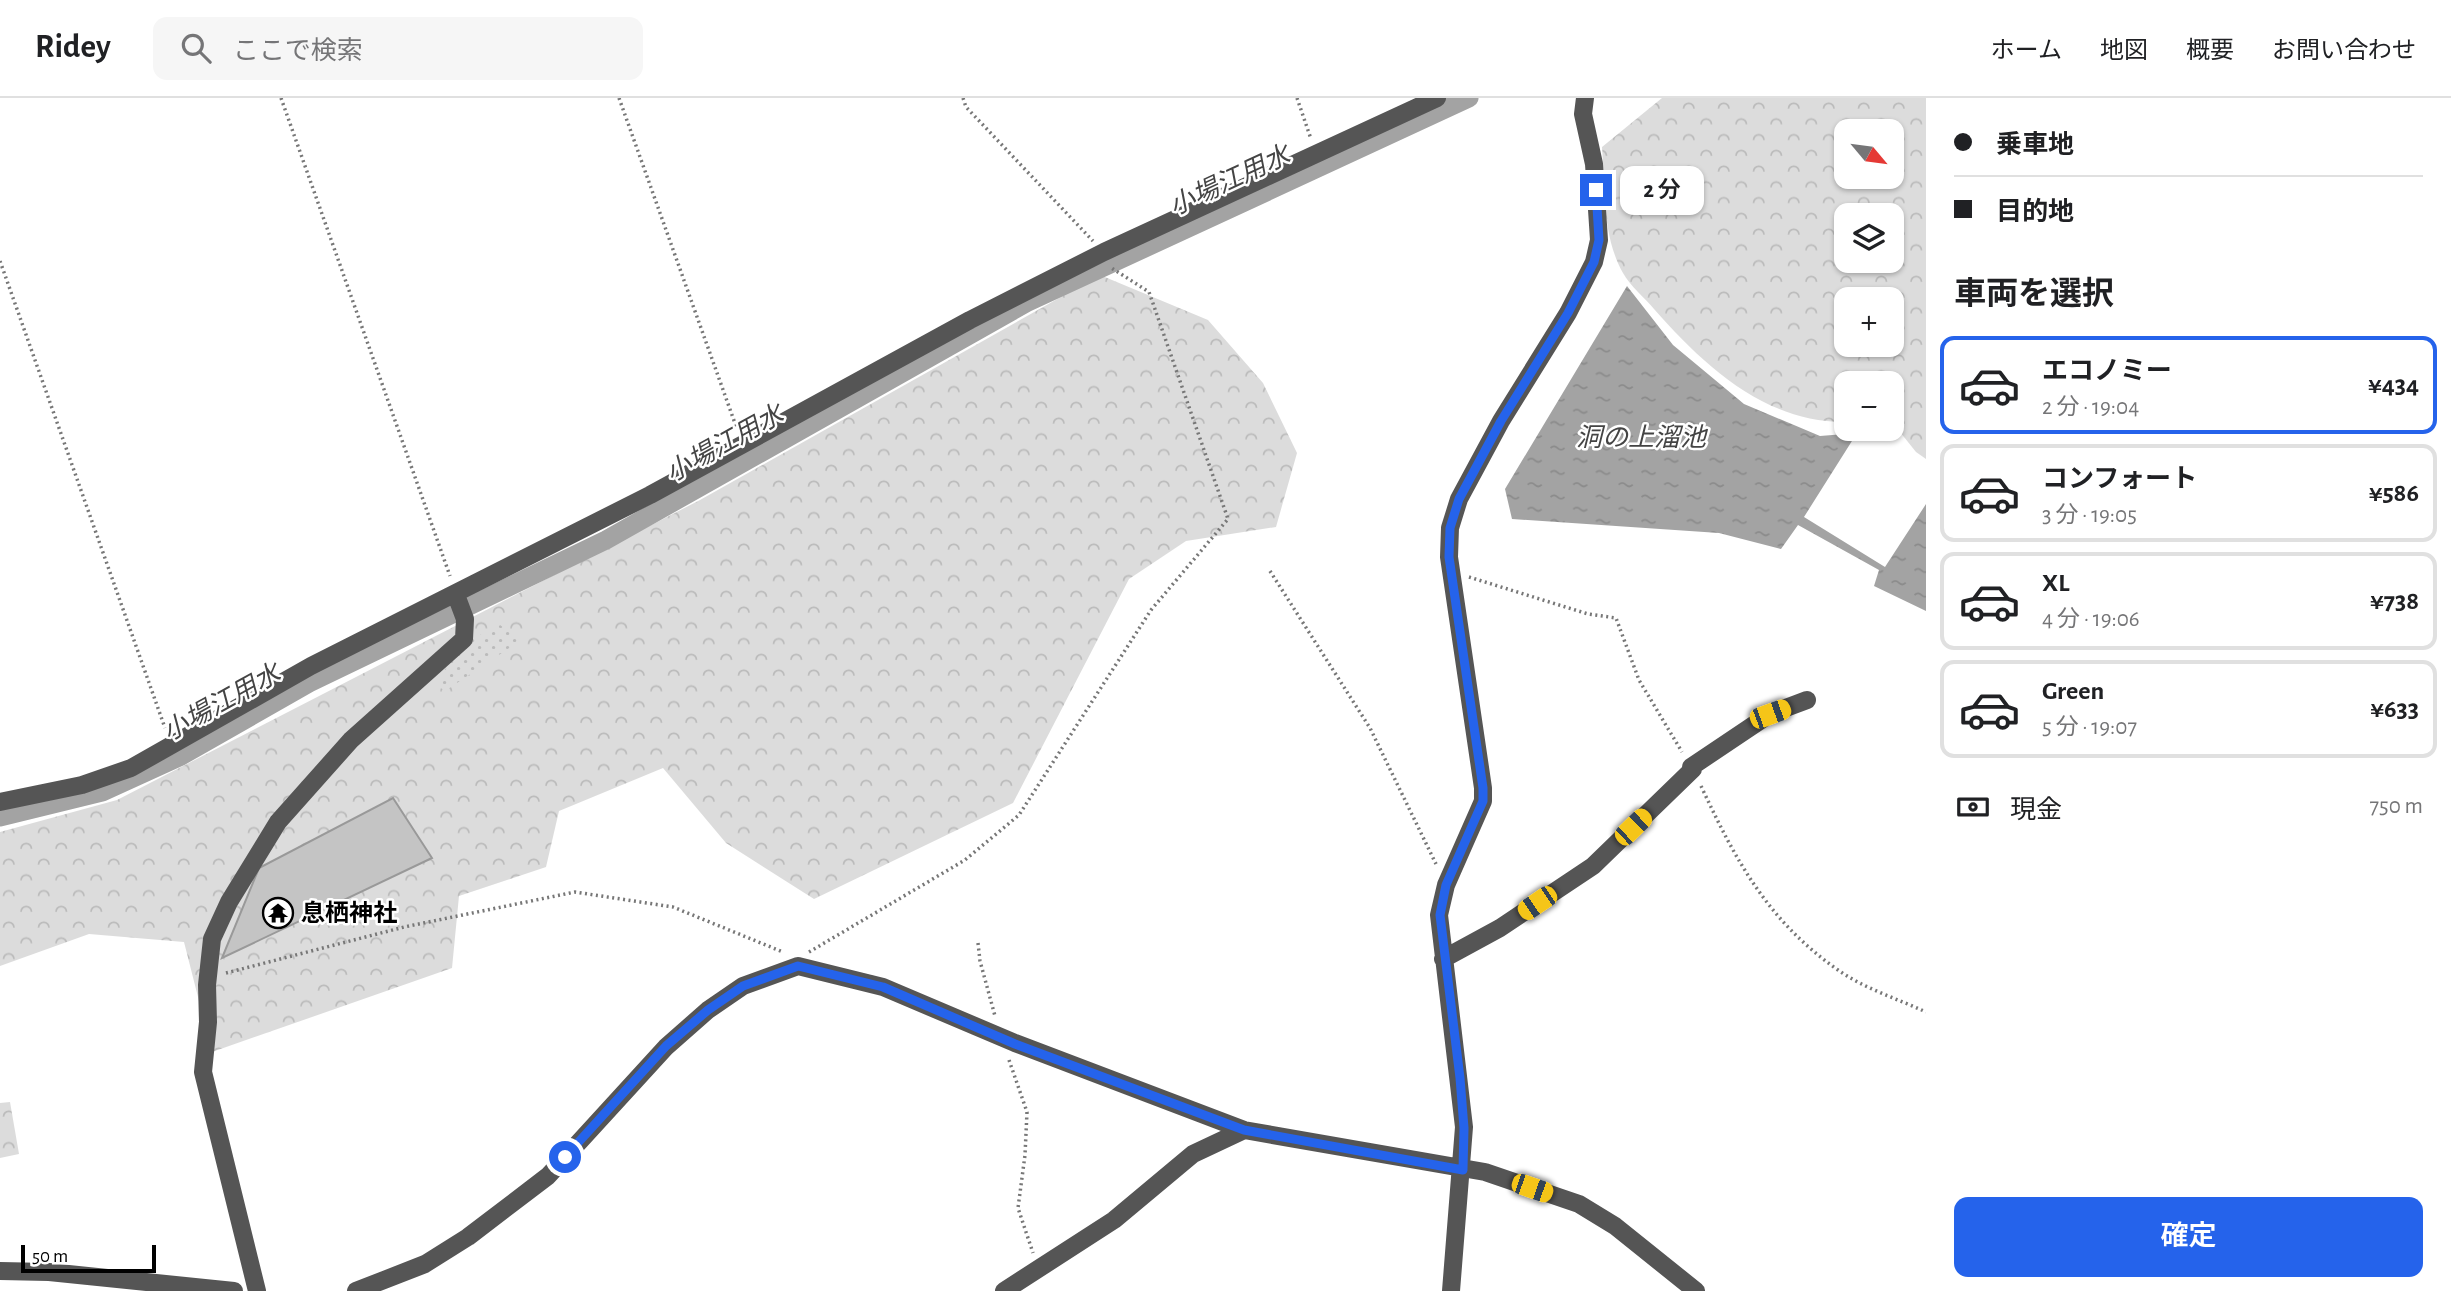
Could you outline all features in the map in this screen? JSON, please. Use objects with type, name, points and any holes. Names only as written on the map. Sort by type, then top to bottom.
[{"type":"street","points":[[0,802],[82,785],[131,768],[312,666],[460,606],[970,320],[1104,252],[1437,98]]},
{"type":"street","points":[[1451,1291],[1463,1170],[1464,1128],[1440,915],[1446,885],[1483,801],[1483,788],[1449,557],[1450,528],[1459,499],[1489,443],[1568,313],[1594,262],[1599,240],[1594,164],[1583,114],[1585,98]]},
{"type":"street","points":[[257,1291],[203,1072],[212,939],[229,902],[278,822],[351,740],[464,639],[460,606]]},
{"type":"street","points":[[1443,959],[1500,928],[1592,866],[1693,769],[1692,767],[1770,714],[1807,701]]},
{"type":"street","points":[[356,1291],[425,1264],[468,1237],[548,1176],[666,1046],[708,1010],[743,986],[798,962],[883,987],[1002,1038],[1244,1130],[1485,1172],[1579,1204],[1615,1226],[1696,1291]]},
{"type":"street","points":[[1004,1291],[1114,1220],[1193,1154],[1244,1130]]},
{"type":"street","points":[[0,1271],[49,1272],[234,1291]]},
{"type":"path","points":[[281,98],[460,606]]},
{"type":"path","points":[[619,98],[743,446]]},
{"type":"path","points":[[963,98],[966,107],[1104,252]]},
{"type":"path","points":[[1297,98],[1316,154]]},
{"type":"path","points":[[0,261],[172,747]]},
{"type":"path","points":[[208,977],[404,928],[575,891],[673,907],[798,962],[965,860],[1020,815],[1151,610],[1228,519],[1149,292],[1112,271]]},
{"type":"path","points":[[1270,571],[1370,728],[1446,885]]},
{"type":"path","points":[[978,943],[980,961],[1002,1038],[1027,1112],[1026,1155],[1018,1208],[1038,1268]]},
{"type":"green space","points":[[1662,98],[1926,98],[1926,459],[1916,452],[1904,437],[1904,371],[1834,371],[1834,421],[1789,413],[1763,402],[1716,370],[1673,330],[1623,273],[1611,243],[1602,147]]},
{"type":"green space","points":[[1100,275],[1208,320],[1263,383],[1297,453],[1276,527],[1186,541],[1129,579],[1013,803],[814,899],[726,843],[663,768],[559,811],[546,867],[459,896],[452,968],[212,1052],[184,942],[89,934],[0,966],[0,832],[117,800],[700,500]]},
{"type":"green space","points":[[500,625],[521,640],[445,691],[434,683],[468,641]]},
{"type":"green space","points":[[10,1102],[19,1154],[0,1158],[0,1103]]},
{"type":"water","name":"洞の上溜池","points":[[1627,286],[1673,345],[1744,404],[1820,436],[1834,435],[1834,441],[1852,441],[1804,517],[1885,567],[1926,504],[1926,611],[1874,586],[1879,570],[1798,525],[1781,549],[1719,533],[1512,519],[1505,489]]},
{"type":"building","name":"息栖神社","points":[[393,798],[432,858],[222,958],[259,868]]},
{"type":"waterway","name":"小場江用水","points":[[0,817],[102,792],[181,756],[309,683],[606,540],[1026,303],[1469,98]]},
{"type":"place","name":"息栖神社","points":[[278,913]]},
{"type":"route","points":[[565,1157],[666,1046],[708,1010],[743,986],[772,973],[798,966],[883,987],[1015,1044],[1244,1130],[1463,1170],[1464,1128],[1460,1078],[1442,951],[1440,915],[1446,885],[1483,801],[1483,788],[1449,557],[1450,528],[1459,499],[1501,421],[1589,274],[1599,240],[1596,190]]}]
